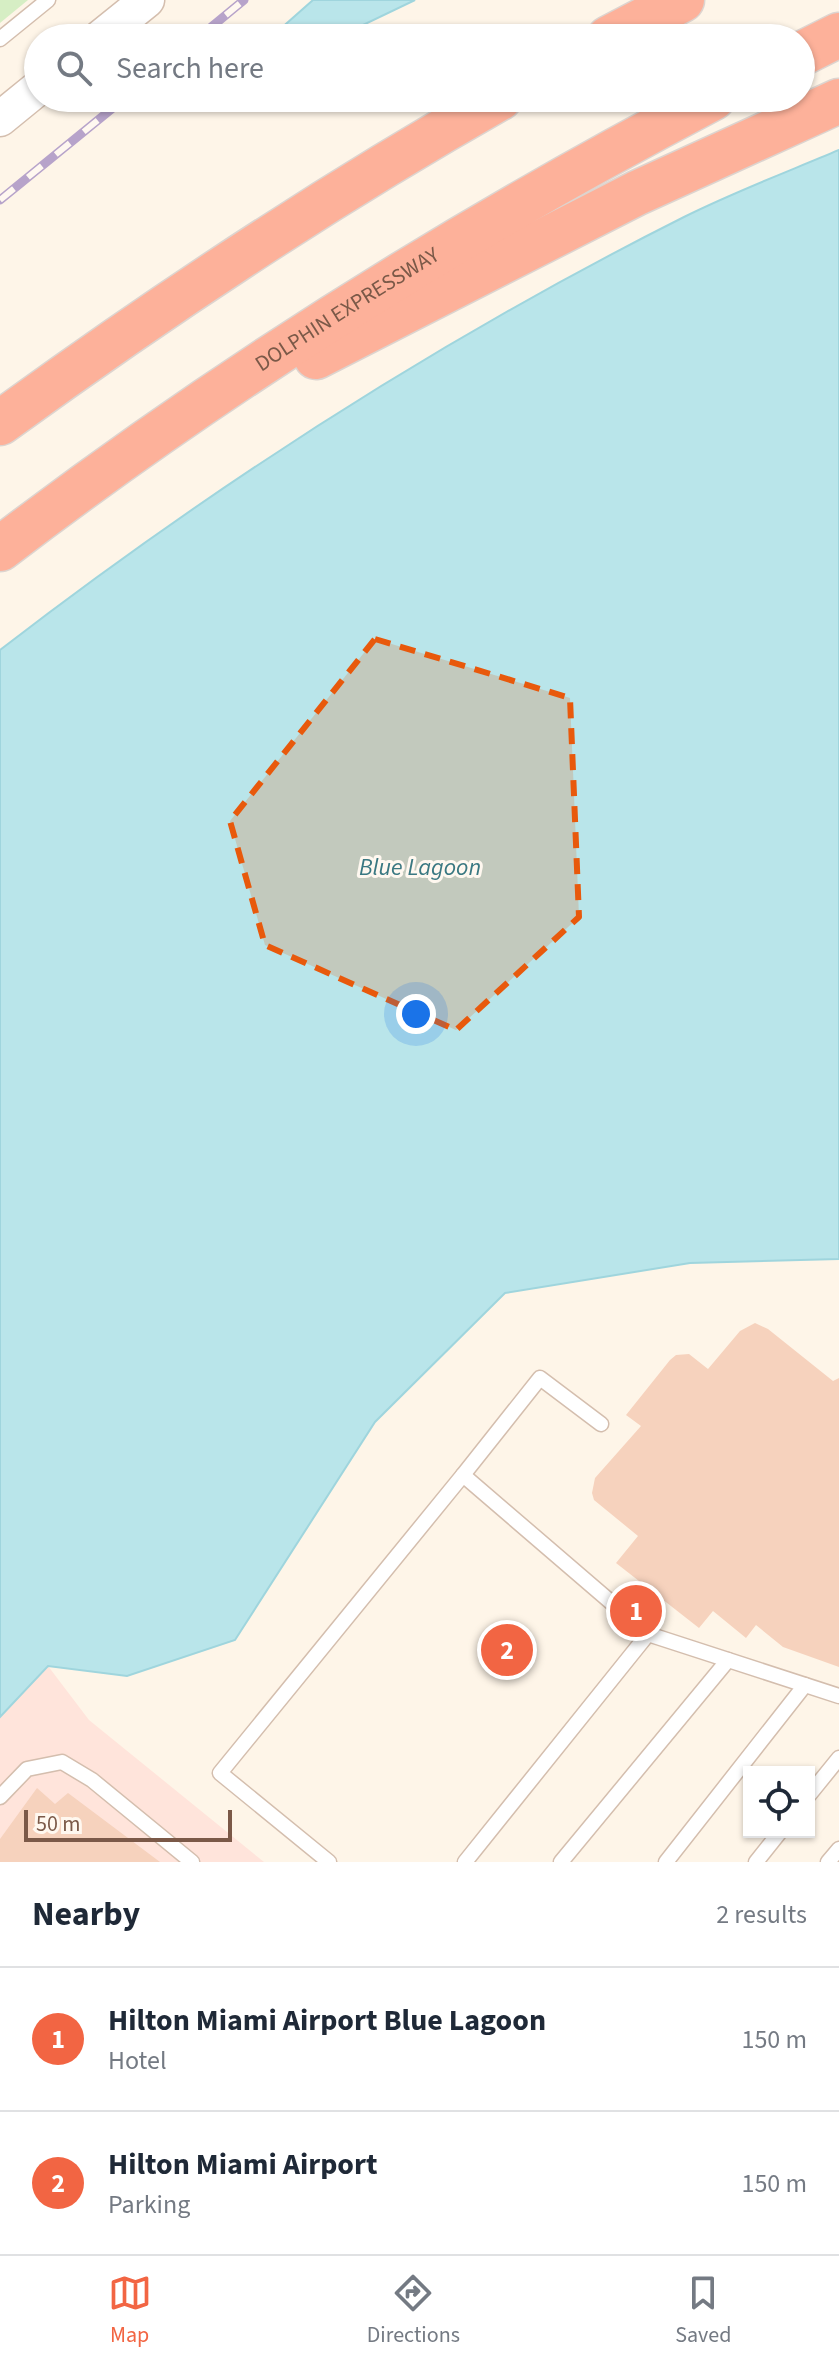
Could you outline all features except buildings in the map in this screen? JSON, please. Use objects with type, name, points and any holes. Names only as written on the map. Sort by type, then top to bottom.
[{"type":"highway","points":[[636,24],[682,0]]},
{"type":"highway","points":[[815,47],[839,35]]},
{"type":"highway","points":[[815,112],[839,101]]},
{"type":"highway","points":[[0,423],[216,271],[339,193],[476,112]]},
{"type":"highway","name":"DOLPHIN EXPRESSWAY","points":[[0,549],[237,379],[517,205],[687,112]]},
{"type":"highway","points":[[133,451],[637,193],[815,112]]},
{"type":"street","points":[[117,24],[147,0]]},
{"type":"street","points":[[0,119],[24,99]]},
{"type":"lane","points":[[0,39],[48,0]]},
{"type":"lane","points":[[329,1862],[220,1773],[540,1378],[601,1424]]},
{"type":"lane","points":[[463,1475],[648,1634],[839,1696]]},
{"type":"lane","points":[[465,1862],[648,1634]]},
{"type":"lane","points":[[561,1862],[728,1660]]},
{"type":"lane","points":[[666,1862],[805,1685]]},
{"type":"lane","points":[[815,1788],[839,1758]]},
{"type":"lane","points":[[0,1797],[27,1769],[62,1762],[92,1780],[192,1862]]},
{"type":"lane","points":[[756,1862],[775,1838]]},
{"type":"lane","points":[[828,1862],[839,1849]]},
{"type":"highlighted area","points":[[375,639],[570,698],[579,917],[456,1030],[265,945],[230,821]]},
{"type":"shaded area","points":[[48,1666],[89,1720],[264,1862],[0,1862],[0,1717]]},
{"type":"green space","points":[[0,0],[28,0],[0,23]]},
{"type":"water","points":[[313,0],[415,0],[365,24],[286,24]]},
{"type":"water","name":"Blue Lagoon","points":[[839,150],[839,1259],[690,1263],[505,1293],[375,1422],[235,1640],[127,1676],[48,1666],[0,1717],[0,650],[247,472],[418,364],[506,312],[684,217]]},
{"type":"railway","points":[[215,24],[244,0]]},
{"type":"railway","points":[[0,200],[108,112]]},
{"type":"place","name":"Hilton Miami Airport Blue Lagoon","points":[[636,1611]]},
{"type":"place","name":"Hilton Miami Airport","points":[[507,1650]]}]
